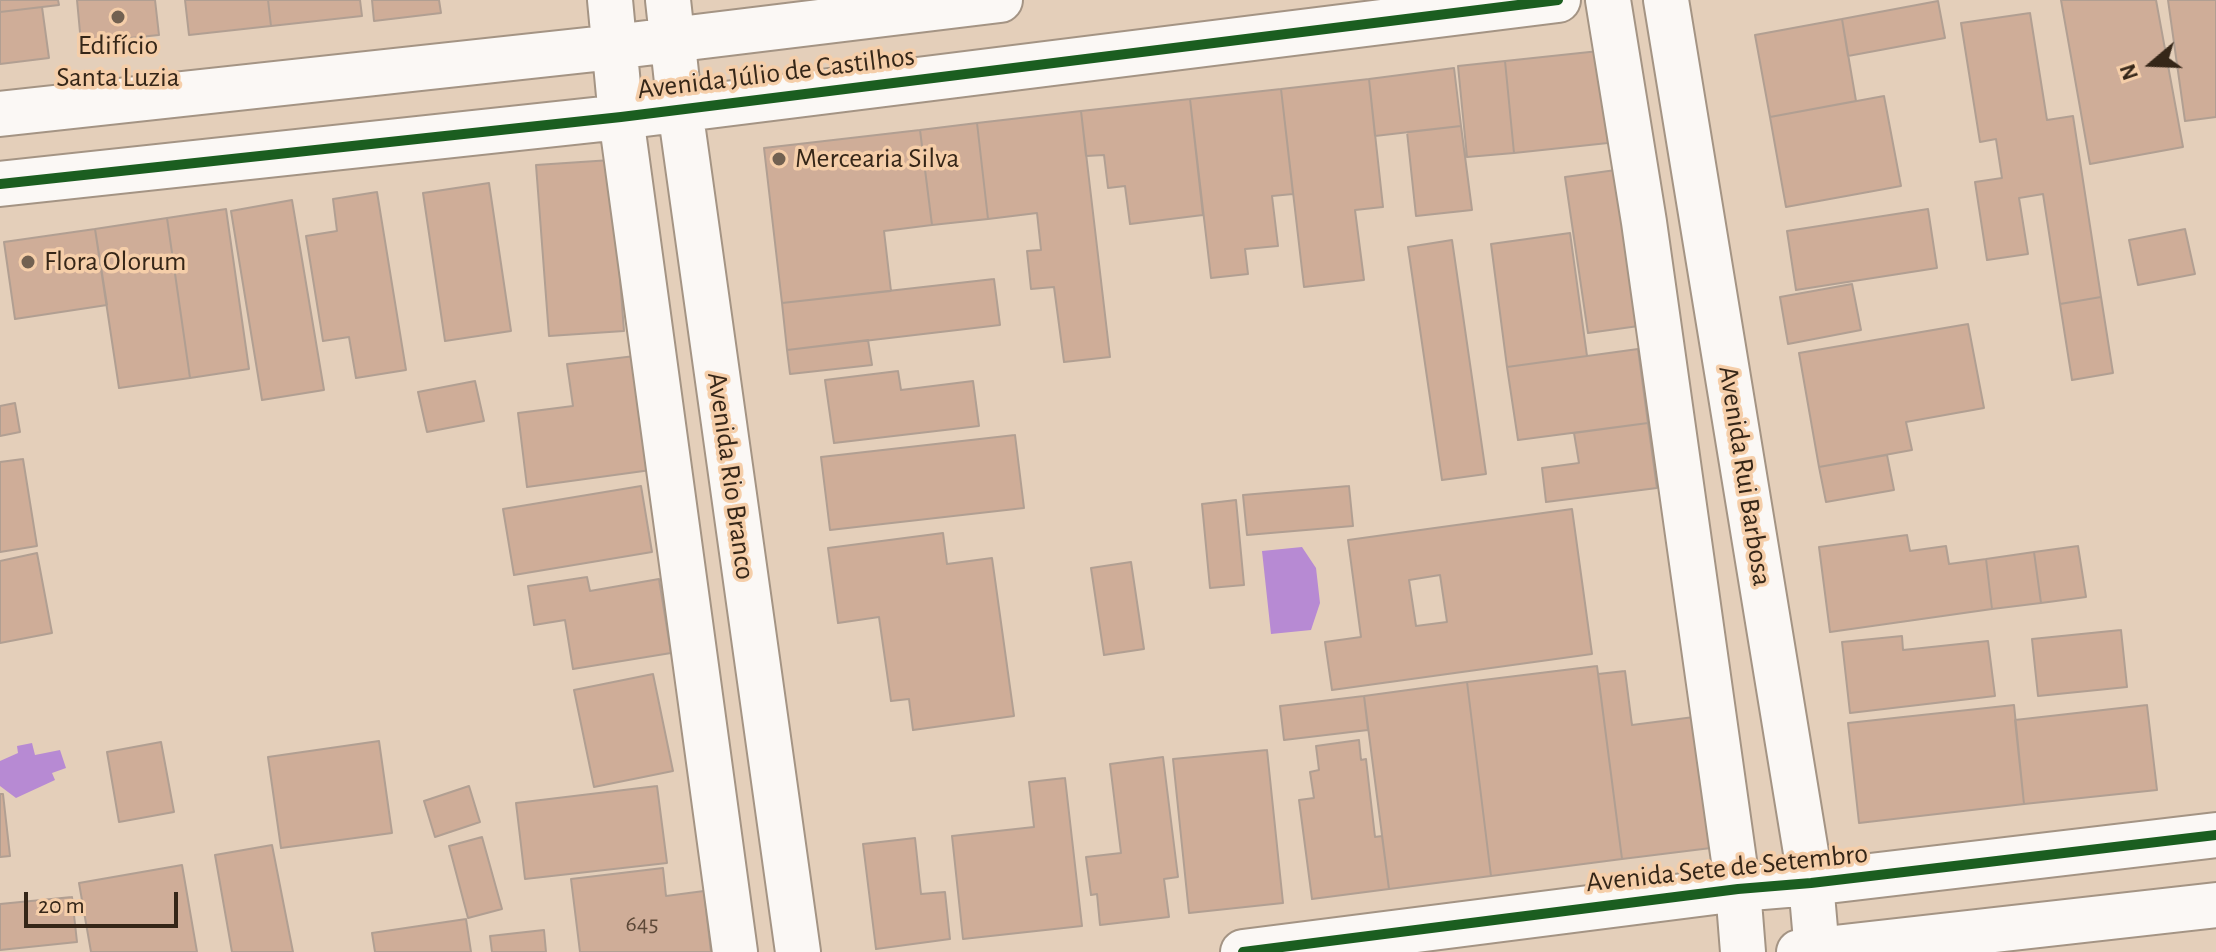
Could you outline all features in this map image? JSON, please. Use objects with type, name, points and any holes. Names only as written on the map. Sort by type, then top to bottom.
[{"type":"street","points":[[610,0],[621,117],[735,952]]},
{"type":"street","name":"Avenida Júlio de Castilhos","points":[[0,114],[614,47],[671,20],[920,10],[1000,0]]},
{"type":"street","name":"Avenida Júlio de Castilhos","points":[[0,184],[621,117],[929,78],[1378,11],[1558,0]]},
{"type":"street","points":[[1608,0],[1644,222],[1738,889],[1743,952]]},
{"type":"street","name":"Avenida Rui Barbosa","points":[[1666,0],[1811,883],[1811,951]]},
{"type":"street","points":[[920,10],[929,78]]},
{"type":"street","name":"Avenida Rio Branco","points":[[671,20],[680,109],[798,952]]},
{"type":"street","points":[[377,72],[390,142]]},
{"type":"street","points":[[1644,222],[1702,215]]},
{"type":"street","name":"Avenida Sete de Setembro","points":[[1243,952],[1738,889],[2216,835]]},
{"type":"street","points":[[1811,951],[2216,905]]},
{"type":"shaded area","points":[[1302,547],[1316,568],[1320,603],[1311,630],[1271,634],[1262,551]]},
{"type":"shaded area","points":[[32,743],[35,755],[60,750],[66,768],[52,773],[55,780],[16,798],[0,786],[0,761],[18,753],[17,746]]},
{"type":"building","points":[[0,0],[58,0],[59,5],[0,12]]},
{"type":"building","name":"Edifício Santa Luzia","points":[[77,0],[155,0],[159,35],[81,43]]},
{"type":"building","points":[[185,0],[268,0],[271,26],[189,35]]},
{"type":"building","points":[[268,0],[360,0],[362,16],[271,26]]},
{"type":"building","points":[[372,0],[439,0],[441,13],[374,21]]},
{"type":"building","points":[[2061,0],[2156,0],[2183,147],[2090,164]]},
{"type":"building","points":[[2168,0],[2216,0],[2216,117],[2185,121]]},
{"type":"building","points":[[1938,1],[1945,38],[1848,56],[1842,19]]},
{"type":"building","points":[[42,7],[49,58],[0,64],[0,12]]},
{"type":"building","points":[[2030,13],[2047,120],[2073,116],[2101,297],[2060,304],[2043,194],[2019,198],[2028,254],[1987,260],[1975,182],[2002,178],[1996,139],[1980,142],[1961,23]]},
{"type":"building","points":[[1842,19],[1856,101],[1770,117],[1755,35]]},
{"type":"building","points":[[1599,51],[1608,143],[1514,153],[1505,61]]},
{"type":"building","points":[[1505,61],[1514,153],[1467,157],[1458,66]]},
{"type":"building","points":[[1454,68],[1461,126],[1375,136],[1369,79]]},
{"type":"building","points":[[1369,79],[1383,207],[1355,210],[1364,280],[1304,287],[1281,89]]},
{"type":"building","points":[[1281,89],[1293,194],[1272,196],[1278,246],[1245,249],[1248,274],[1211,278],[1190,99]]},
{"type":"building","points":[[1884,96],[1901,186],[1786,207],[1770,117]]},
{"type":"building","points":[[1190,99],[1203,215],[1130,224],[1125,186],[1108,188],[1104,155],[1086,156],[1081,111]]},
{"type":"building","points":[[1081,111],[1110,357],[1064,362],[1054,287],[1031,289],[1027,251],[1041,250],[1037,213],[988,219],[977,123]]},
{"type":"building","points":[[977,123],[988,219],[932,225],[920,130]]},
{"type":"building","points":[[1461,126],[1472,210],[1416,216],[1407,132]]},
{"type":"building","points":[[920,130],[932,225],[884,231],[891,291],[782,303],[764,148]]},
{"type":"building","points":[[611,160],[624,331],[549,336],[536,165]]},
{"type":"building","points":[[1623,169],[1646,325],[1588,333],[1565,177]]},
{"type":"building","points":[[489,183],[511,331],[445,341],[423,193]]},
{"type":"building","points":[[377,192],[406,370],[356,378],[349,337],[323,341],[306,236],[337,231],[333,199]]},
{"type":"building","points":[[292,200],[324,390],[262,400],[231,211]]},
{"type":"building","points":[[226,209],[249,369],[190,378],[167,218]]},
{"type":"building","points":[[1928,209],[1937,268],[1796,290],[1787,231]]},
{"type":"building","points":[[167,218],[190,378],[119,388],[95,229]]},
{"type":"building","points":[[95,229],[107,305],[15,319],[4,242]]},
{"type":"building","points":[[2185,229],[2195,274],[2138,285],[2129,240]]},
{"type":"building","points":[[1570,233],[1587,356],[1507,367],[1491,244]]},
{"type":"building","points":[[1452,240],[1486,474],[1442,480],[1408,247]]},
{"type":"building","points":[[994,279],[1000,325],[787,350],[782,303]]},
{"type":"building","points":[[1852,284],[1861,330],[1788,344],[1780,297]]},
{"type":"building","points":[[2101,297],[2113,373],[2072,380],[2060,304]]},
{"type":"building","points":[[1968,324],[1984,408],[1906,422],[1912,450],[1819,467],[1799,353]]},
{"type":"building","points":[[868,340],[872,365],[790,374],[787,350]]},
{"type":"building","points":[[1638,349],[1648,423],[1518,440],[1507,367]]},
{"type":"building","points":[[635,356],[651,470],[527,487],[518,413],[573,406],[567,364]]},
{"type":"building","points":[[898,371],[901,390],[973,381],[979,426],[834,443],[825,380]]},
{"type":"building","points":[[475,381],[484,421],[427,432],[418,392]]},
{"type":"building","points":[[15,403],[20,432],[0,436],[0,406]]},
{"type":"building","points":[[1648,423],[1657,488],[1546,502],[1542,468],[1579,463],[1574,433]]},
{"type":"building","points":[[1015,435],[1024,508],[830,530],[821,457]]},
{"type":"building","points":[[1887,455],[1894,490],[1826,502],[1819,467]]},
{"type":"building","points":[[23,459],[37,546],[0,552],[0,462]]},
{"type":"building","points":[[641,486],[652,552],[514,575],[503,509]]},
{"type":"building","points":[[1349,486],[1353,526],[1247,535],[1243,495]]},
{"type":"building","points":[[1236,500],[1244,585],[1210,588],[1202,504]]},
{"type":"building","points":[[1572,509],[1592,654],[1332,690],[1325,642],[1361,637],[1348,540]],"holes":[[[1440,575],[1447,622],[1416,626],[1409,580]]]},
{"type":"building","points":[[943,533],[947,564],[992,558],[1014,716],[913,730],[909,699],[891,701],[879,617],[838,623],[828,548]]},
{"type":"building","points":[[1907,535],[1910,551],[1946,546],[1949,564],[1986,559],[1992,609],[1830,632],[1819,547]]},
{"type":"building","points":[[2078,546],[2086,597],[2041,603],[2034,552]]},
{"type":"building","points":[[2034,552],[2041,603],[1992,609],[1986,559]]},
{"type":"building","points":[[37,553],[52,633],[0,643],[0,561]]},
{"type":"building","points":[[1131,562],[1144,649],[1104,655],[1091,568]]},
{"type":"building","points":[[587,577],[590,591],[659,579],[671,653],[573,669],[565,620],[534,625],[528,586]]},
{"type":"building","points":[[2121,630],[2127,687],[2038,696],[2032,639]]},
{"type":"building","points":[[1902,636],[1903,650],[1988,641],[1995,696],[1850,713],[1842,642]]},
{"type":"building","points":[[1597,666],[1622,859],[1491,876],[1467,682]]},
{"type":"building","points":[[1625,671],[1632,725],[1694,717],[1711,848],[1622,859],[1598,674]]},
{"type":"building","points":[[653,674],[673,771],[594,787],[574,690]]},
{"type":"building","points":[[1467,682],[1491,876],[1389,889],[1364,696]]},
{"type":"building","points":[[1364,696],[1368,730],[1284,740],[1280,706]]},
{"type":"building","points":[[2014,705],[2024,804],[1859,823],[1848,723]]},
{"type":"building","points":[[2147,705],[2157,790],[2024,804],[2015,720]]},
{"type":"building","points":[[1359,740],[1361,760],[1366,759],[1375,837],[1382,836],[1389,889],[1312,899],[1299,800],[1314,798],[1310,772],[1319,770],[1316,746]]},
{"type":"building","points":[[379,741],[392,833],[281,848],[268,757]]},
{"type":"building","points":[[161,742],[174,812],[119,822],[107,752]]},
{"type":"building","points":[[1267,750],[1283,903],[1189,913],[1173,759]]},
{"type":"building","points":[[1163,757],[1178,877],[1164,879],[1169,917],[1100,925],[1097,894],[1091,895],[1086,857],[1121,853],[1110,764]]},
{"type":"building","points":[[1065,778],[1082,926],[963,939],[952,836],[1034,827],[1029,782]]},
{"type":"building","points":[[469,786],[480,822],[435,837],[424,801]]},
{"type":"building","points":[[657,786],[667,863],[525,879],[516,803]]},
{"type":"building","points":[[0,794],[3,794],[10,856],[0,857]]},
{"type":"building","points":[[482,837],[502,909],[468,918],[449,846]]},
{"type":"building","points":[[915,838],[921,894],[945,892],[950,939],[876,949],[863,844]]},
{"type":"building","points":[[272,845],[293,952],[232,952],[215,855]]},
{"type":"building","points":[[182,865],[197,952],[91,952],[79,883]]},
{"type":"building","points":[[663,868],[666,896],[704,891],[711,952],[580,952],[571,879]]},
{"type":"building","points":[[72,897],[77,942],[0,950],[0,904]]},
{"type":"building","points":[[466,919],[471,952],[375,952],[372,933]]},
{"type":"building","points":[[544,930],[546,952],[492,952],[490,936]]},
{"type":"cycle path","points":[[0,184],[621,117],[1558,0]]},
{"type":"cycle path","points":[[1243,952],[1738,889],[2216,835]]},
{"type":"place","name":"Edifício Santa Luzia","points":[[118,17]]},
{"type":"place","name":"Mercearia Silva","points":[[779,159]]},
{"type":"place","name":"Flora Olorum","points":[[28,262]]}]
